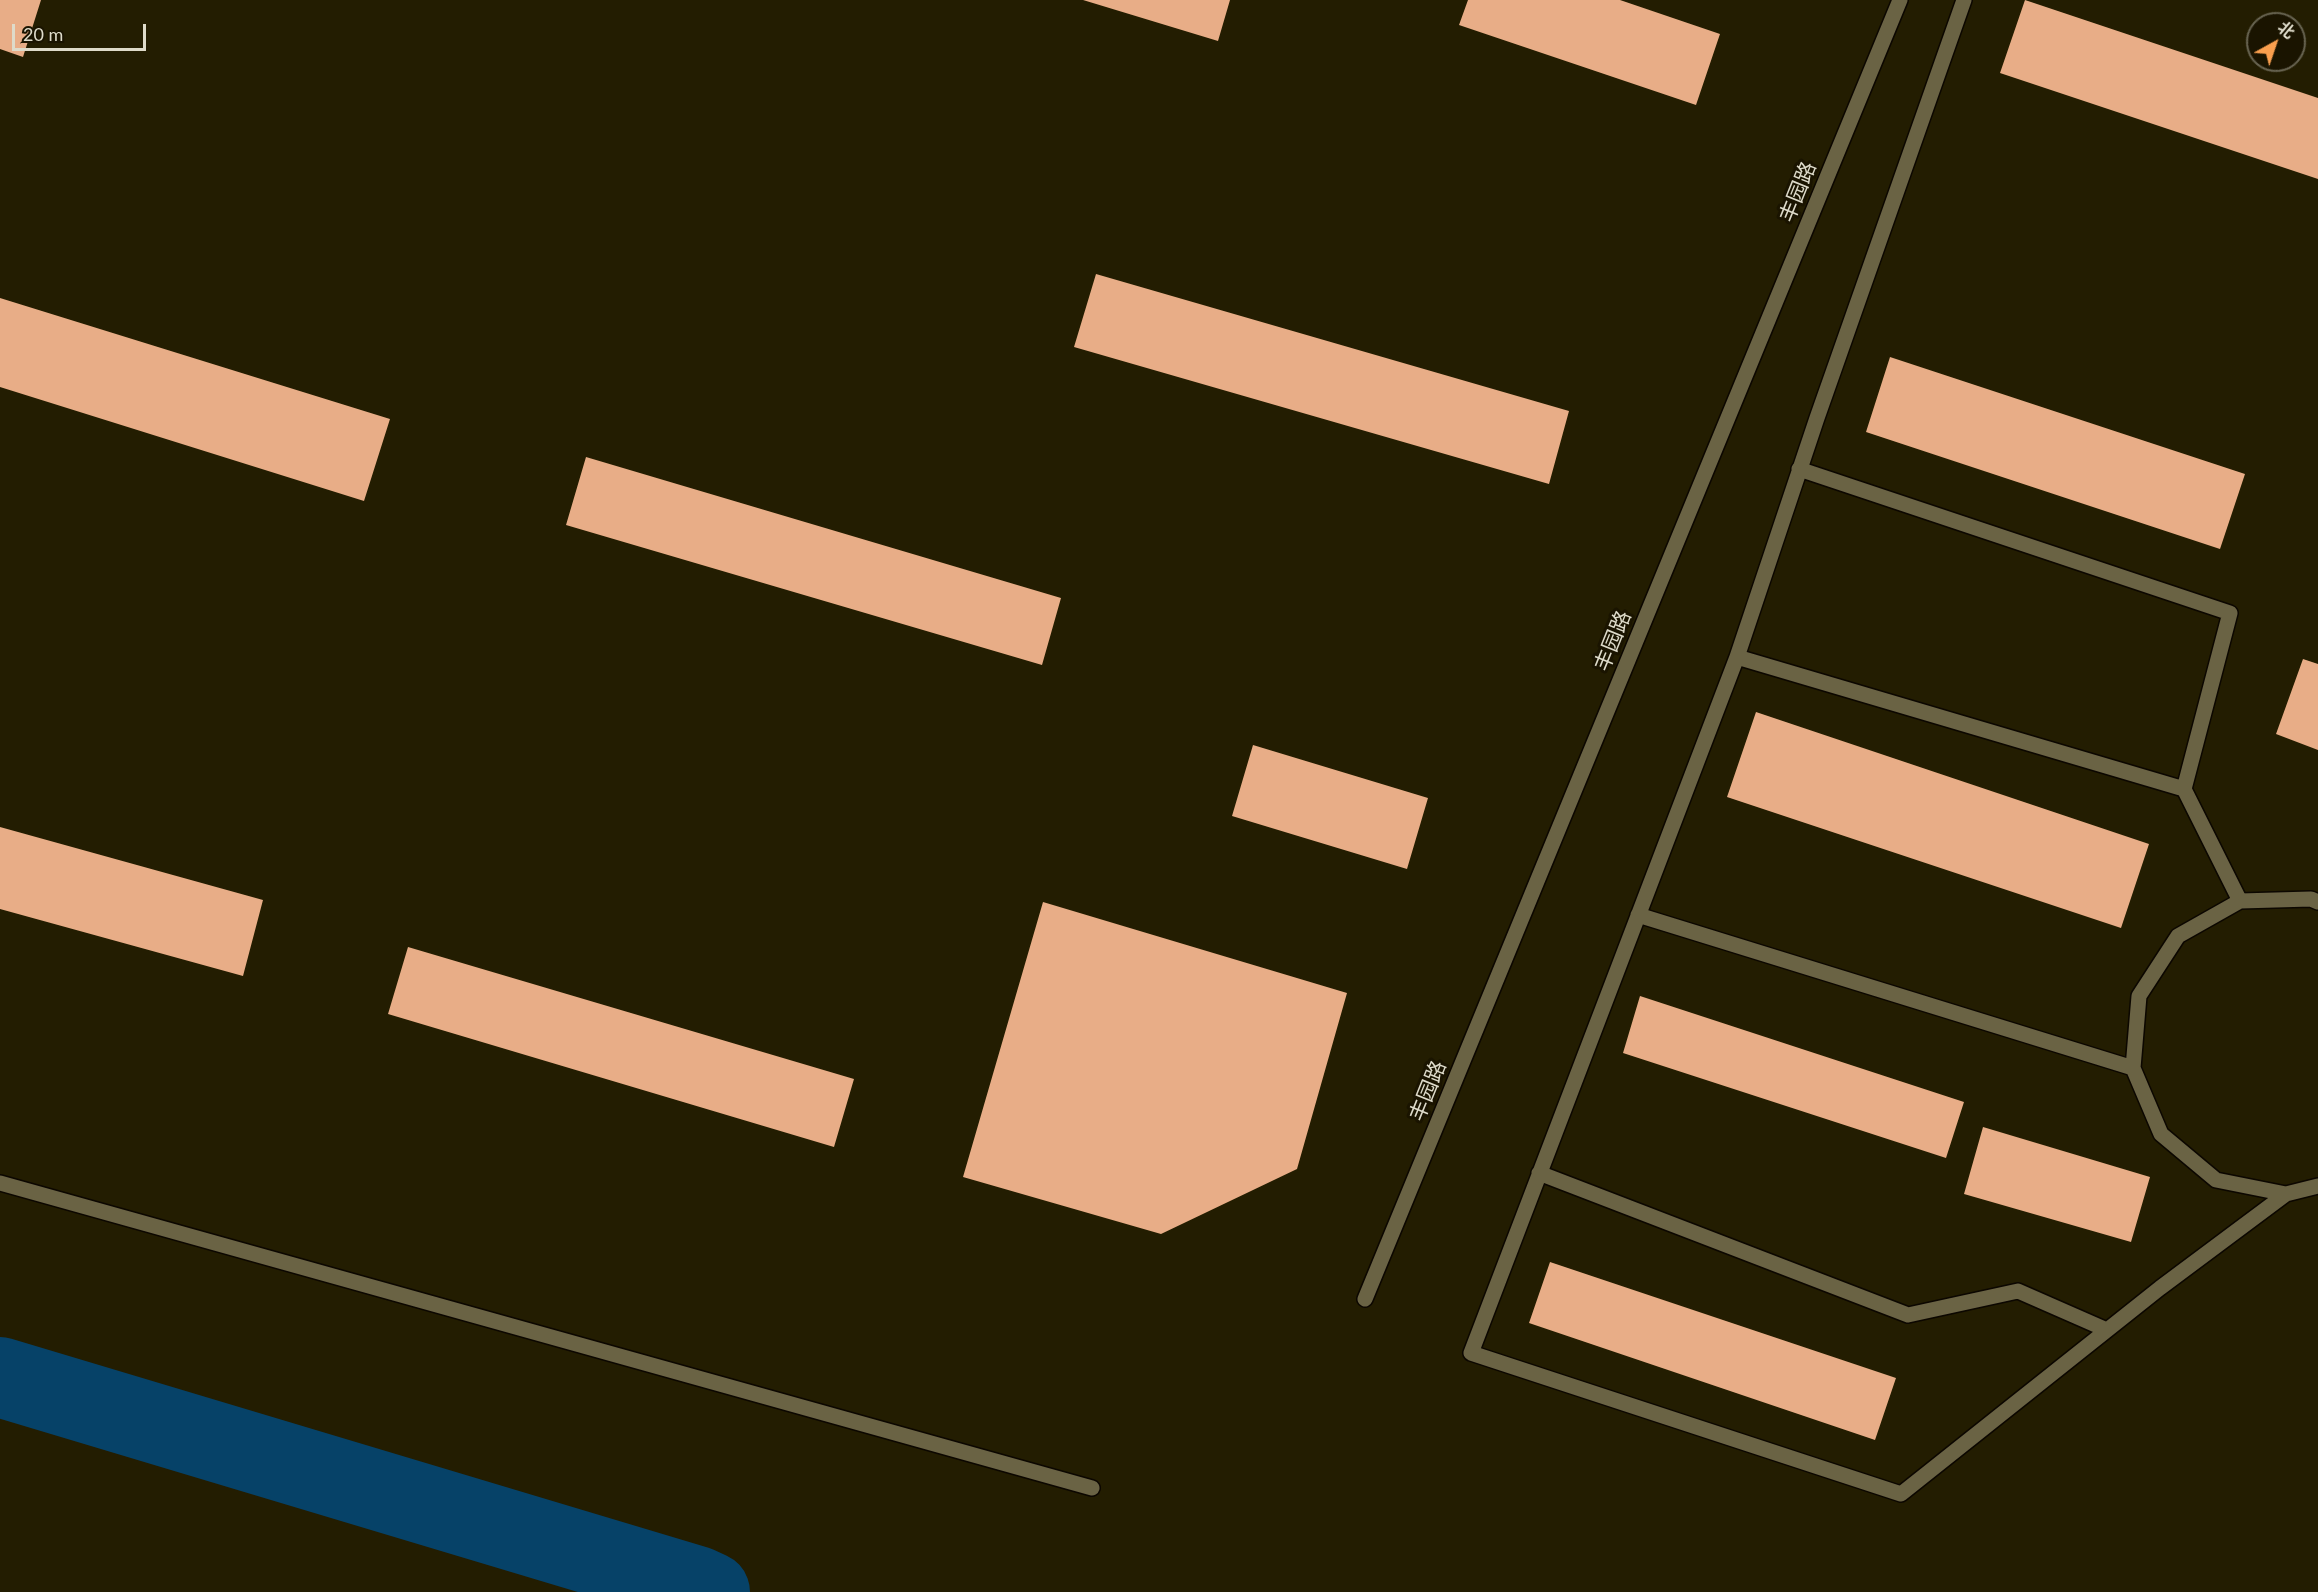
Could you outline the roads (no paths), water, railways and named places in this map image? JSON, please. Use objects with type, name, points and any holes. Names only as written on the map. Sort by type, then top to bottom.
[{"type":"street","name":"丰园路","points":[[1365,1299],[1899,0]]},
{"type":"street","points":[[1964,0],[1800,469],[1737,657],[1471,1353],[1901,1494],[2160,1288],[2286,1194],[2318,1186]]},
{"type":"street","points":[[1800,469],[2230,613],[2184,789],[2240,901]]},
{"type":"street","points":[[1737,657],[2184,789]]},
{"type":"street","points":[[2286,1194],[2216,1180],[2161,1134],[2133,1068],[2139,996],[2178,936],[2240,901],[2312,899],[2318,902]]},
{"type":"street","points":[[1638,915],[2133,1068]]},
{"type":"street","points":[[1539,1173],[1908,1315],[2018,1291],[2107,1330]]},
{"type":"street","points":[[0,1183],[1092,1488]]},
{"type":"waterway","points":[[0,1377],[697,1586],[710,1592]]}]
